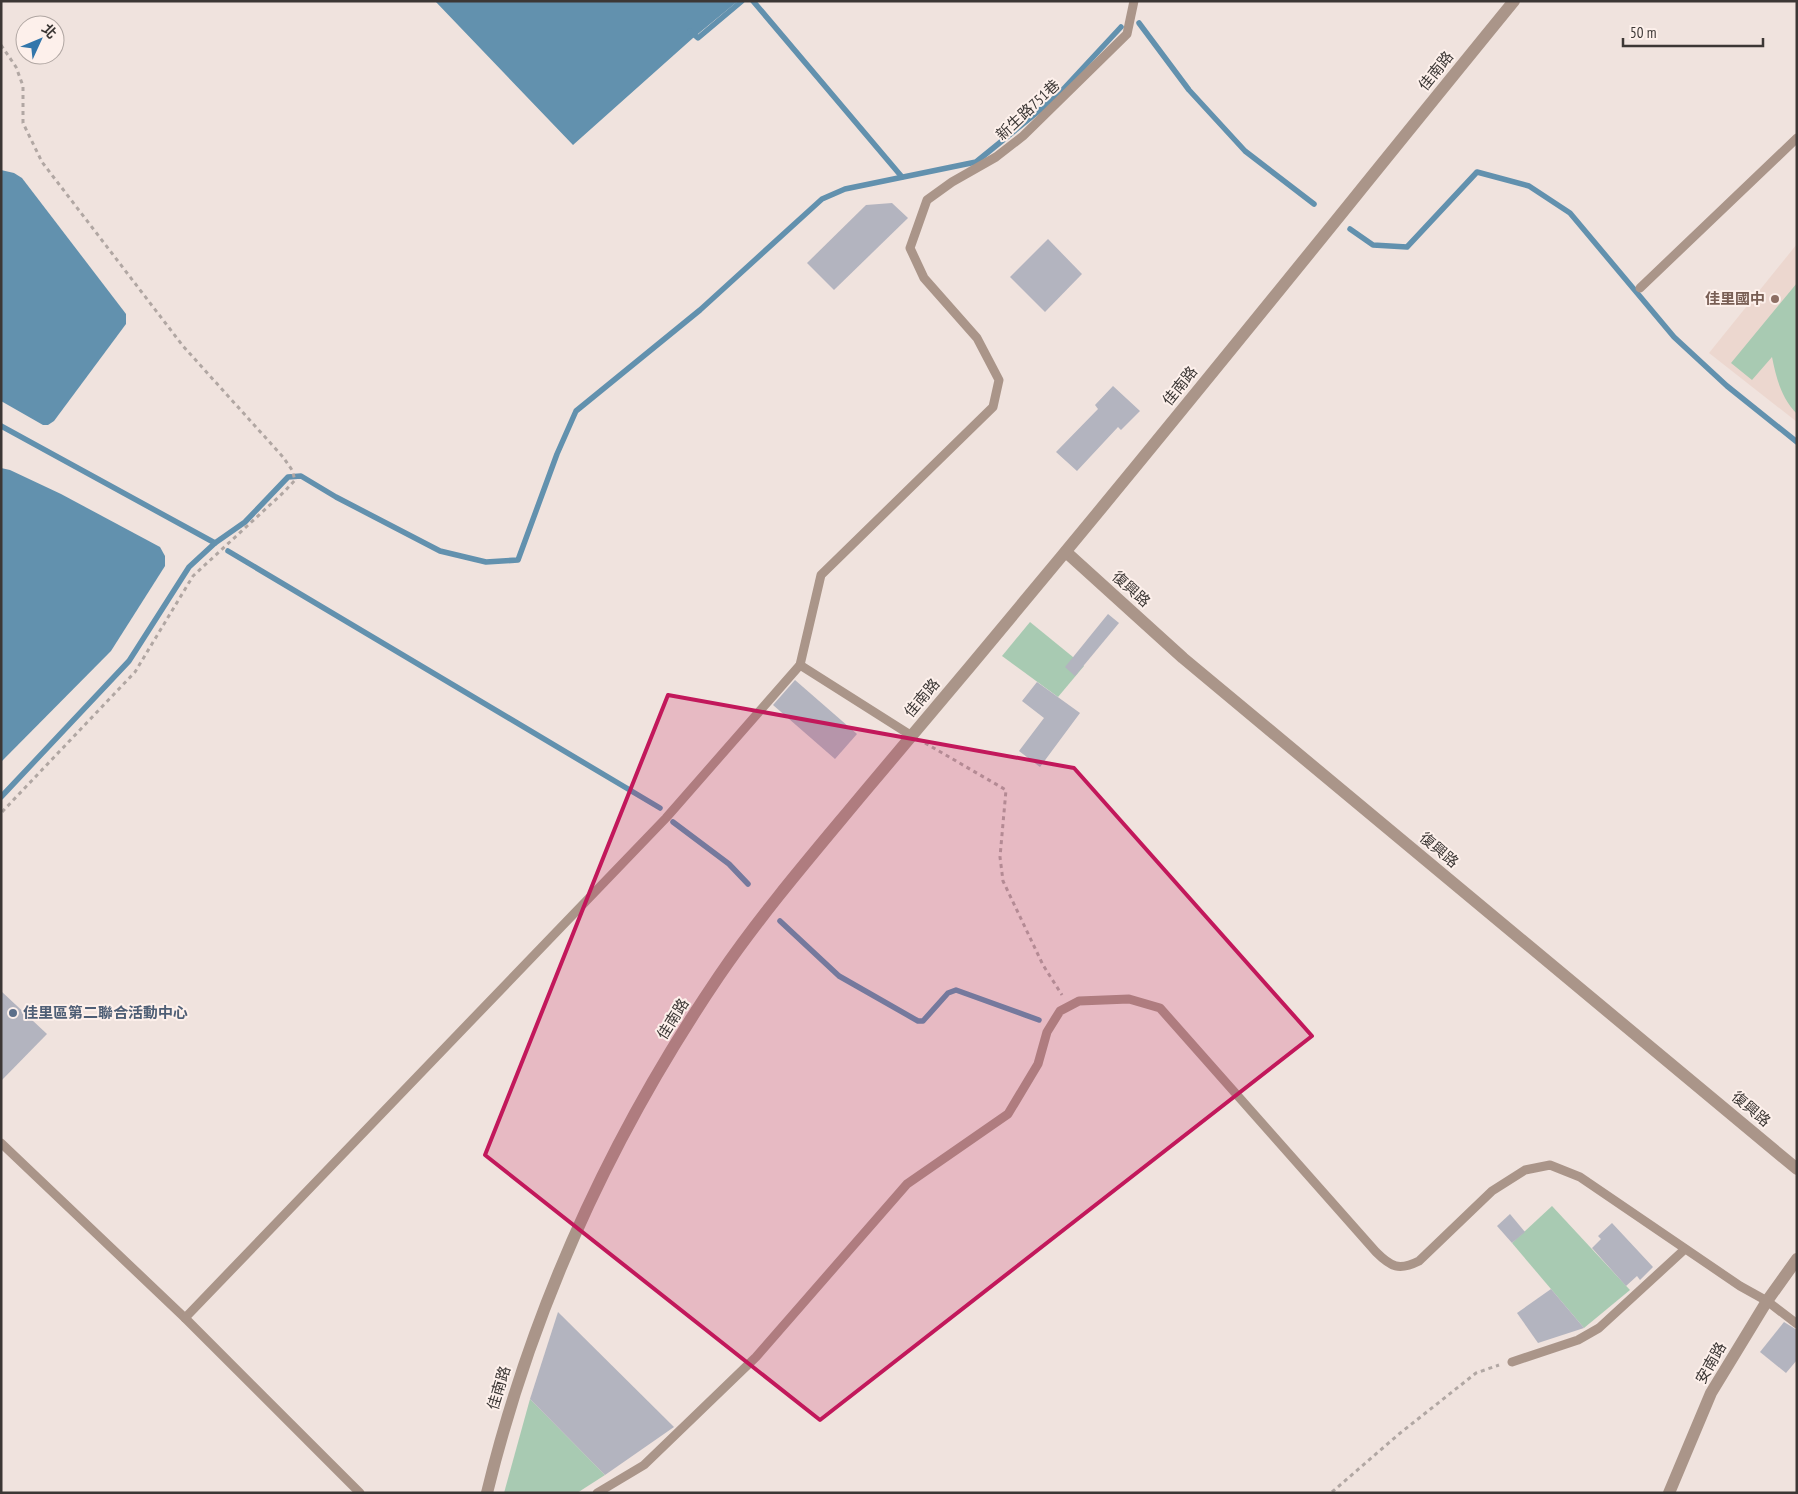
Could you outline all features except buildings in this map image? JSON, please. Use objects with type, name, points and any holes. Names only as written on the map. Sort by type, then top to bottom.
[{"type":"street","name":"佳南路","points":[[487,1493],[497,1451],[524,1364],[580,1220],[626,1128],[719,976],[776,898],[1066,552],[1514,1]]},
{"type":"street","name":"復興路","points":[[1066,552],[1183,658],[1797,1168]]},
{"type":"street","name":"安南路","points":[[1668,1493],[1711,1393],[1767,1301],[1797,1259]]},
{"type":"lane","name":"新生路751巷","points":[[800,665],[821,576],[993,407],[999,380],[977,338],[924,278],[910,248],[927,200],[952,182],[996,157],[1023,136],[1126,34],[1134,1]]},
{"type":"lane","points":[[1640,288],[1797,138]]},
{"type":"lane","points":[[185,1318],[666,818],[800,665],[912,736]]},
{"type":"lane","points":[[597,1493],[644,1465],[756,1357],[908,1184],[1008,1114],[1038,1064],[1047,1032],[1060,1011],[1079,1001],[1129,999],[1160,1008],[1384,1261],[1395,1267],[1407,1267],[1419,1261],[1492,1191],[1525,1170],[1550,1164],[1580,1176],[1685,1250],[1740,1286],[1767,1301],[1797,1324]]},
{"type":"lane","points":[[1,1143],[185,1318],[360,1493]]},
{"type":"lane","points":[[1512,1362],[1578,1340],[1599,1328],[1685,1250]]},
{"type":"path","points":[[1,45],[16,68],[23,86],[24,123],[42,162],[183,346],[283,457],[292,470],[294,480],[285,491],[193,576],[135,672],[1,813]]},
{"type":"path","points":[[912,736],[1006,790],[1000,857],[1003,881],[1044,965],[1068,1006]]},
{"type":"path","points":[[1332,1492],[1399,1434],[1476,1373],[1512,1362]]},
{"type":"highlighted area","points":[[668,695],[1074,768],[1312,1036],[820,1420],[485,1155]]},
{"type":"shaded area","name":"佳里國中","points":[[1797,244],[1797,422],[1709,353]]},
{"type":"green space","points":[[1797,283],[1797,414],[1783,394],[1777,380],[1772,357],[1752,380],[1731,363]]},
{"type":"green space","points":[[1030,622],[1084,666],[1058,697],[1002,656]]},
{"type":"green space","points":[[1552,1206],[1630,1290],[1584,1328],[1512,1243]]},
{"type":"green space","points":[[530,1399],[605,1475],[577,1493],[504,1493]]},
{"type":"water","points":[[435,1],[738,1],[693,38],[573,145]]},
{"type":"water","points":[[1,170],[14,173],[22,178],[126,314],[126,324],[54,421],[48,425],[43,425],[1,401]]},
{"type":"water","points":[[1,468],[10,470],[61,494],[160,547],[165,556],[165,566],[111,651],[1,762]]},
{"type":"waterway","points":[[690,31],[698,38],[742,1]]},
{"type":"waterway","points":[[753,1],[902,177]]},
{"type":"waterway","points":[[1139,23],[1189,90],[1245,151],[1314,204]]},
{"type":"waterway","points":[[1,797],[129,661],[189,567],[215,543],[245,522],[288,477],[301,476],[336,497],[440,551],[486,562],[518,560],[557,454],[576,411],[700,310],[822,199],[845,189],[976,162],[1056,97],[1121,27]]},
{"type":"waterway","points":[[1350,229],[1373,245],[1407,247],[1477,172],[1529,186],[1570,213],[1674,337],[1727,386],[1797,442]]},
{"type":"waterway","points":[[1,426],[215,543]]},
{"type":"waterway","points":[[228,551],[660,808]]},
{"type":"waterway","points":[[673,822],[729,864],[748,884]]},
{"type":"waterway","points":[[780,921],[839,976],[918,1021],[923,1021],[948,993],[956,990],[1039,1020]]},
{"type":"place","name":"佳里國中","points":[[1775,299]]},
{"type":"place","name":"佳里區第二聯合活動中心","points":[[13,1013]]}]
